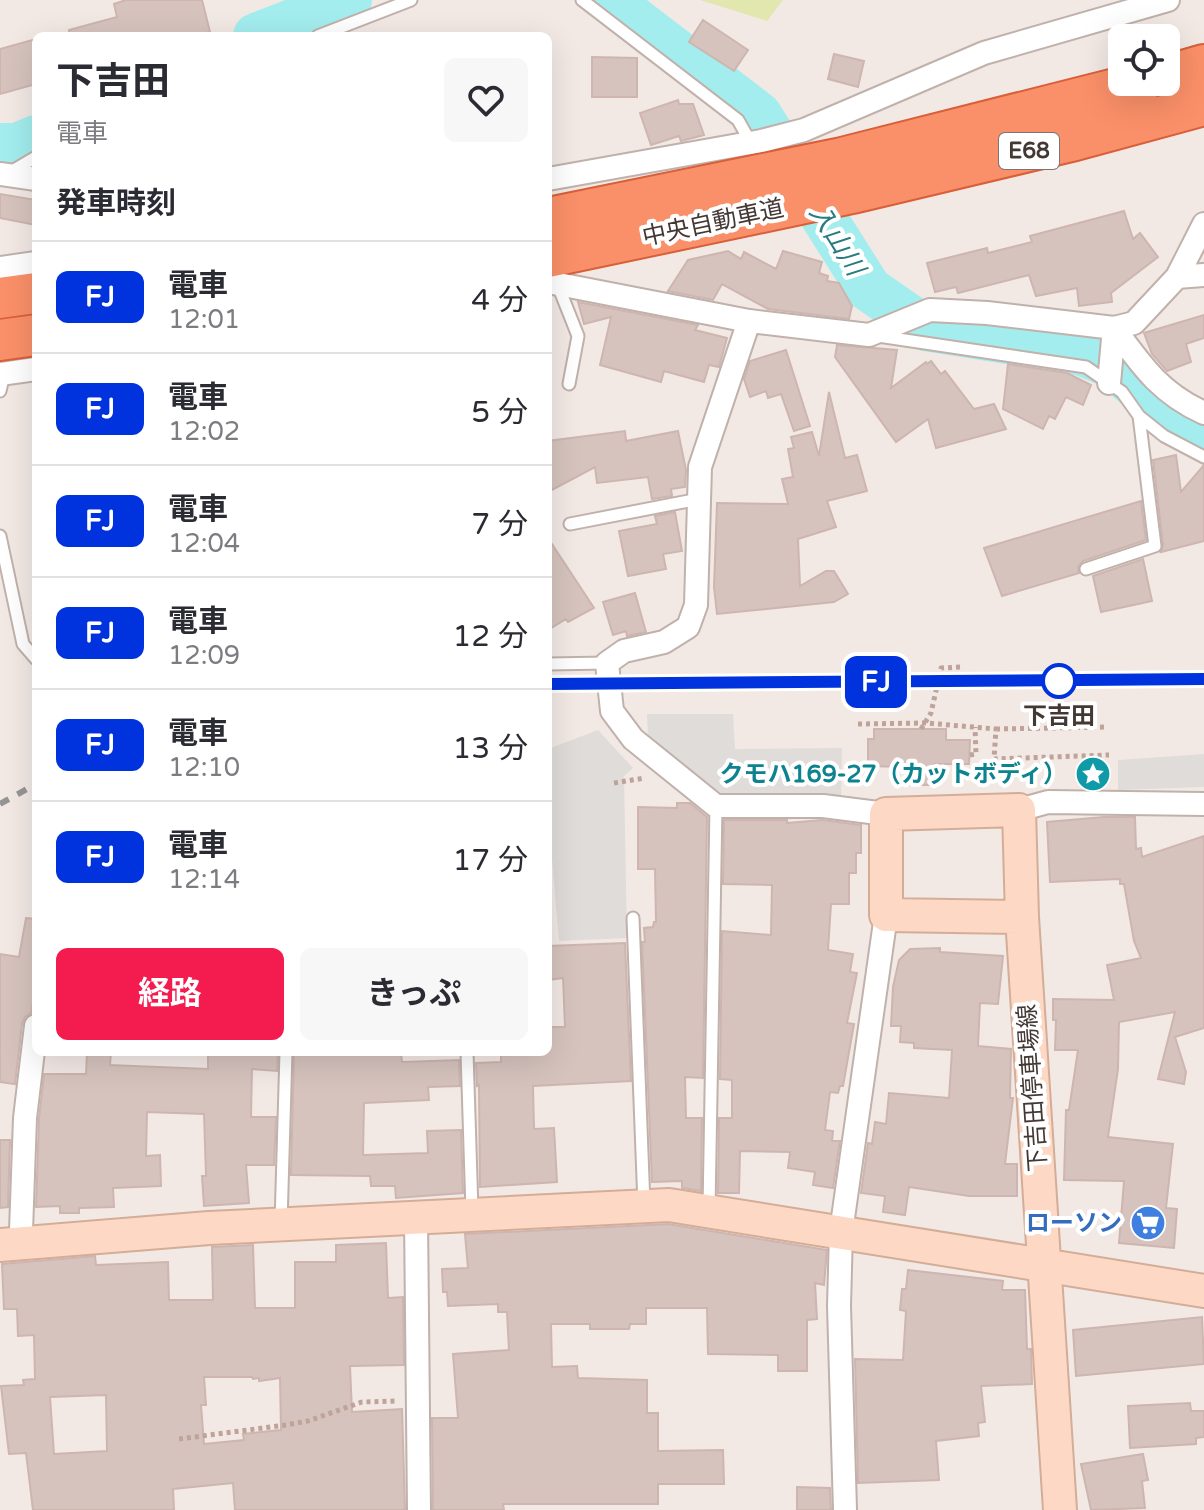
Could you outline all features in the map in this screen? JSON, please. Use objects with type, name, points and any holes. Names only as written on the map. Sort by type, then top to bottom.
[{"type":"highway","points":[[1180,72],[1204,65]]},
{"type":"highway","name":"中央自動車道","points":[[554,281],[847,176],[1108,93]]},
{"type":"highway","name":"中央自動車道","points":[[552,217],[1075,140],[1204,105]]},
{"type":"highway","points":[[0,298],[32,294]]},
{"type":"highway","points":[[1,370],[32,339]]},
{"type":"street","points":[[552,178],[756,142],[804,130],[984,53],[1168,0]]},
{"type":"street","points":[[3,174],[32,178]]},
{"type":"street","points":[[1110,380],[1114,338],[1134,323],[1177,277],[1204,224]]},
{"type":"street","points":[[0,268],[32,264]]},
{"type":"street","points":[[1177,277],[1204,275]]},
{"type":"street","points":[[554,281],[749,321],[876,332],[930,310],[987,313],[1114,338],[1148,375],[1183,403],[1204,413]]},
{"type":"street","points":[[749,321],[700,467],[696,605],[688,627],[664,642],[624,651],[607,663],[612,711],[633,739],[716,806],[823,806],[886,814],[1019,810],[1048,802],[1204,804]]},
{"type":"street","points":[[1,370],[32,369]]},
{"type":"street","name":"下吉田停車場線","points":[[1019,810],[1022,917],[1060,1510]]},
{"type":"street","points":[[845,1510],[839,1306],[841,1232],[886,915],[886,814]]},
{"type":"street","points":[[886,915],[1022,917]]},
{"type":"street","points":[[12,1244],[21,1231],[25,1118],[32,1056]]},
{"type":"street","points":[[12,1244],[281,1224],[669,1205],[1204,1291]]},
{"type":"street","points":[[416,1218],[419,1510]]},
{"type":"lane","points":[[328,32],[411,0]]},
{"type":"lane","points":[[582,0],[738,120],[756,142]]},
{"type":"lane","points":[[3,174],[32,159]]},
{"type":"lane","points":[[554,281],[578,336],[569,384]]},
{"type":"lane","points":[[876,332],[1086,367],[1110,380],[1139,416],[1164,436],[1204,457]]},
{"type":"lane","points":[[1086,569],[1155,546],[1139,416]]},
{"type":"lane","points":[[570,524],[699,499]]},
{"type":"lane","points":[[0,536],[23,644],[32,654]]},
{"type":"lane","points":[[552,661],[607,663]]},
{"type":"lane","points":[[709,1211],[716,806]]},
{"type":"lane","points":[[633,918],[644,1206]]},
{"type":"lane","points":[[281,1224],[286,1056]]},
{"type":"lane","points":[[467,1056],[472,1215]]},
{"type":"path","points":[[921,729],[931,713],[941,668],[961,667]]},
{"type":"path","points":[[858,724],[926,723],[996,729],[1108,727]]},
{"type":"path","points":[[970,755],[976,754],[975,727]]},
{"type":"path","points":[[996,729],[994,759],[1109,755]]},
{"type":"path","points":[[179,1439],[308,1421],[362,1402],[418,1401]]},
{"type":"green space","points":[[700,0],[783,0],[767,21]]},
{"type":"shaded area","points":[[647,714],[733,714],[735,749],[842,748],[841,800],[722,796],[681,766],[648,736]]},
{"type":"shaded area","points":[[598,730],[633,768],[624,776],[627,938],[559,941],[552,858],[552,747]]},
{"type":"shaded area","points":[[1204,754],[1204,787],[1118,790],[1118,760]]},
{"type":"building","points":[[126,0],[202,0],[210,32],[69,32],[117,17],[114,4]]},
{"type":"building","points":[[703,20],[748,50],[734,71],[689,42]]},
{"type":"building","points":[[32,40],[32,85],[0,94],[0,49]]},
{"type":"building","points":[[834,54],[864,61],[858,87],[828,79]]},
{"type":"building","points":[[592,57],[637,58],[637,97],[592,97]]},
{"type":"building","points":[[678,100],[679,104],[693,104],[704,135],[681,141],[679,136],[651,145],[640,113]]},
{"type":"building","points":[[0,194],[32,199],[32,224],[0,218]]},
{"type":"building","points":[[1124,211],[1133,239],[1140,233],[1158,257],[1111,293],[1112,302],[1079,306],[1077,288],[1036,296],[1029,275],[958,293],[956,287],[935,292],[927,263],[987,248],[988,253],[1032,242],[1030,236]]},
{"type":"building","points":[[728,251],[741,259],[744,252],[776,269],[783,251],[822,262],[819,273],[828,276],[827,281],[839,283],[852,306],[849,319],[768,309],[722,284],[713,300],[668,291],[688,260]]},
{"type":"building","points":[[578,302],[698,325],[695,330],[727,338],[719,367],[709,365],[704,382],[664,371],[661,382],[600,365],[611,317],[584,324]]},
{"type":"building","points":[[1204,315],[1204,338],[1186,344],[1191,362],[1167,371],[1152,354],[1144,333]]},
{"type":"building","points":[[837,345],[897,350],[891,388],[931,361],[941,374],[945,371],[974,409],[994,404],[1006,429],[936,448],[928,419],[896,442],[835,357]]},
{"type":"building","points":[[786,350],[810,426],[794,431],[781,394],[768,398],[766,391],[750,397],[744,379],[750,361]]},
{"type":"building","points":[[1008,364],[1067,373],[1091,385],[1083,405],[1066,397],[1055,419],[1049,416],[1043,429],[1003,409]]},
{"type":"building","points":[[829,392],[845,458],[857,455],[867,491],[827,501],[836,527],[798,539],[800,586],[826,571],[834,571],[848,594],[834,602],[717,614],[714,587],[717,503],[788,504],[782,479],[793,477],[788,449],[794,448],[791,437],[812,432],[819,456]]},
{"type":"building","points":[[625,431],[626,441],[678,431],[686,470],[685,487],[671,489],[672,496],[652,499],[648,477],[597,483],[595,467],[552,490],[552,440]]},
{"type":"building","points":[[1176,455],[1181,492],[1204,465],[1204,541],[1161,552],[1163,545],[1153,460]]},
{"type":"building","points":[[1141,501],[1146,540],[1083,561],[1078,567],[1079,573],[1002,596],[984,548]]},
{"type":"building","points":[[675,512],[682,551],[663,554],[666,569],[628,576],[619,531],[657,524],[655,516]]},
{"type":"building","points":[[552,544],[594,608],[568,622],[566,619],[552,628]]},
{"type":"building","points":[[1143,559],[1152,601],[1101,612],[1093,576]]},
{"type":"building","points":[[635,593],[646,632],[627,636],[626,631],[613,635],[603,602]]},
{"type":"building","points":[[874,729],[946,729],[946,740],[970,740],[969,764],[935,764],[935,785],[905,785],[905,767],[868,766],[868,739],[874,739]]},
{"type":"building","points":[[677,803],[690,803],[707,817],[703,1078],[685,1077],[686,1118],[702,1118],[701,1191],[682,1188],[682,1181],[652,1182],[642,942],[645,942],[644,928],[653,927],[656,922],[655,869],[638,869],[638,807],[677,808]]},
{"type":"building","points":[[1135,817],[1136,849],[1141,848],[1142,857],[1204,836],[1204,1028],[1175,1037],[1186,1072],[1184,1084],[1158,1079],[1175,1012],[1119,1022],[1118,1069],[1108,1137],[1173,1144],[1166,1208],[1177,1209],[1174,1248],[1119,1243],[1124,1181],[1064,1180],[1066,1110],[1069,1110],[1078,1050],[1055,1050],[1053,999],[1114,1000],[1107,965],[1141,958],[1134,941],[1124,884],[1120,884],[1120,879],[1050,882],[1047,822]]},
{"type":"building","points":[[724,820],[787,820],[787,823],[822,820],[861,825],[861,853],[856,853],[856,873],[849,873],[849,904],[831,904],[828,950],[853,954],[850,972],[857,973],[847,1023],[854,1024],[843,1086],[840,1086],[838,1093],[830,1092],[825,1130],[833,1131],[832,1141],[840,1141],[833,1188],[813,1185],[815,1172],[788,1168],[790,1152],[740,1151],[739,1193],[718,1193],[719,1118],[732,1118],[732,1080],[720,1079],[722,931],[771,935],[772,885],[723,884]]},
{"type":"building","points":[[26,918],[32,919],[32,1008],[22,1024],[15,1084],[0,1082],[0,954],[19,957]]},
{"type":"building","points":[[625,943],[631,1081],[533,1086],[534,1129],[554,1128],[557,1182],[480,1187],[476,1063],[501,1062],[501,1056],[552,1056],[552,1027],[565,1027],[563,978],[552,979],[552,946]]},
{"type":"building","points":[[940,948],[940,952],[1003,956],[998,1004],[980,1003],[978,1046],[1011,1049],[1010,1098],[1013,1098],[1005,1164],[1017,1164],[1017,1196],[969,1196],[909,1187],[905,1215],[883,1212],[885,1196],[861,1193],[868,1143],[872,1144],[875,1122],[886,1124],[889,1093],[949,1098],[952,1050],[914,1048],[914,1043],[900,1042],[901,1026],[891,1026],[893,987],[899,960],[910,949]]},
{"type":"building","points":[[87,1056],[111,1056],[110,1065],[208,1069],[208,1056],[278,1056],[277,1071],[252,1069],[251,1117],[276,1117],[274,1165],[246,1165],[249,1203],[204,1206],[204,1114],[147,1112],[146,1156],[160,1155],[161,1186],[113,1188],[114,1207],[79,1208],[79,1213],[60,1213],[60,1206],[36,1207],[44,1074],[86,1074]]},
{"type":"building","points":[[294,1056],[401,1056],[402,1062],[459,1060],[460,1086],[428,1087],[429,1100],[364,1103],[363,1155],[428,1153],[427,1131],[461,1130],[463,1193],[396,1198],[395,1186],[371,1186],[370,1176],[291,1175]]},
{"type":"building","points":[[0,1140],[10,1140],[8,1207],[0,1208]]},
{"type":"building","points":[[668,1224],[827,1250],[824,1285],[815,1283],[817,1319],[807,1320],[807,1371],[778,1371],[778,1355],[708,1354],[707,1308],[646,1308],[646,1324],[630,1324],[629,1329],[590,1329],[590,1324],[551,1324],[552,1367],[577,1366],[578,1378],[647,1380],[647,1413],[658,1413],[658,1451],[723,1450],[724,1484],[658,1484],[658,1504],[503,1504],[504,1510],[433,1510],[432,1418],[458,1418],[453,1354],[509,1350],[507,1312],[498,1312],[498,1304],[448,1306],[447,1292],[443,1292],[442,1269],[468,1268],[465,1234]]},
{"type":"building","points":[[386,1243],[388,1298],[403,1297],[404,1365],[350,1366],[352,1412],[402,1409],[405,1510],[235,1510],[233,1483],[173,1489],[174,1510],[33,1510],[26,1453],[9,1454],[1,1386],[24,1385],[23,1380],[35,1379],[34,1335],[18,1336],[17,1309],[4,1309],[2,1264],[95,1256],[96,1265],[168,1262],[169,1300],[213,1300],[212,1247],[253,1245],[255,1308],[295,1308],[295,1262],[336,1262],[336,1245]],"holes":[[[204,1377],[252,1377],[259,1378],[259,1381],[280,1378],[281,1430],[243,1434],[244,1440],[204,1444],[201,1405],[206,1405]],[[106,1395],[107,1451],[54,1454],[50,1397]]]},
{"type":"building","points":[[908,1270],[1003,1281],[1002,1290],[1025,1290],[1032,1384],[981,1386],[985,1422],[978,1423],[979,1436],[936,1441],[939,1480],[858,1483],[855,1359],[903,1360],[906,1311],[900,1310]]},
{"type":"building","points":[[1202,1317],[1204,1364],[1076,1376],[1073,1330]]},
{"type":"building","points":[[1190,1403],[1191,1411],[1204,1411],[1204,1437],[1196,1438],[1196,1444],[1130,1448],[1128,1406]]},
{"type":"building","points":[[1143,1454],[1148,1480],[1142,1481],[1145,1508],[1091,1510],[1081,1464]]},
{"type":"building","points":[[797,1487],[830,1488],[831,1510],[797,1510]]},
{"type":"waterway","name":"入山川","points":[[266,32],[349,0]]},
{"type":"waterway","name":"入山川","points":[[609,0],[759,115],[869,289],[925,328],[1082,353],[1109,364],[1173,416],[1204,433]]},
{"type":"waterway","name":"入山川","points":[[0,146],[17,146],[32,140]]},
{"type":"railway","points":[[552,684],[1204,679]]},
{"type":"railway","points":[[0,804],[32,786]]},
{"type":"train","name":"FJ","points":[[552,684],[1204,679]]},
{"type":"place","name":"下吉田","points":[[1059,681]]},
{"type":"place","name":"クモハ169-27（カットボディ）","points":[[1093,774]]},
{"type":"place","name":"ローソン","points":[[1148,1223]]}]
